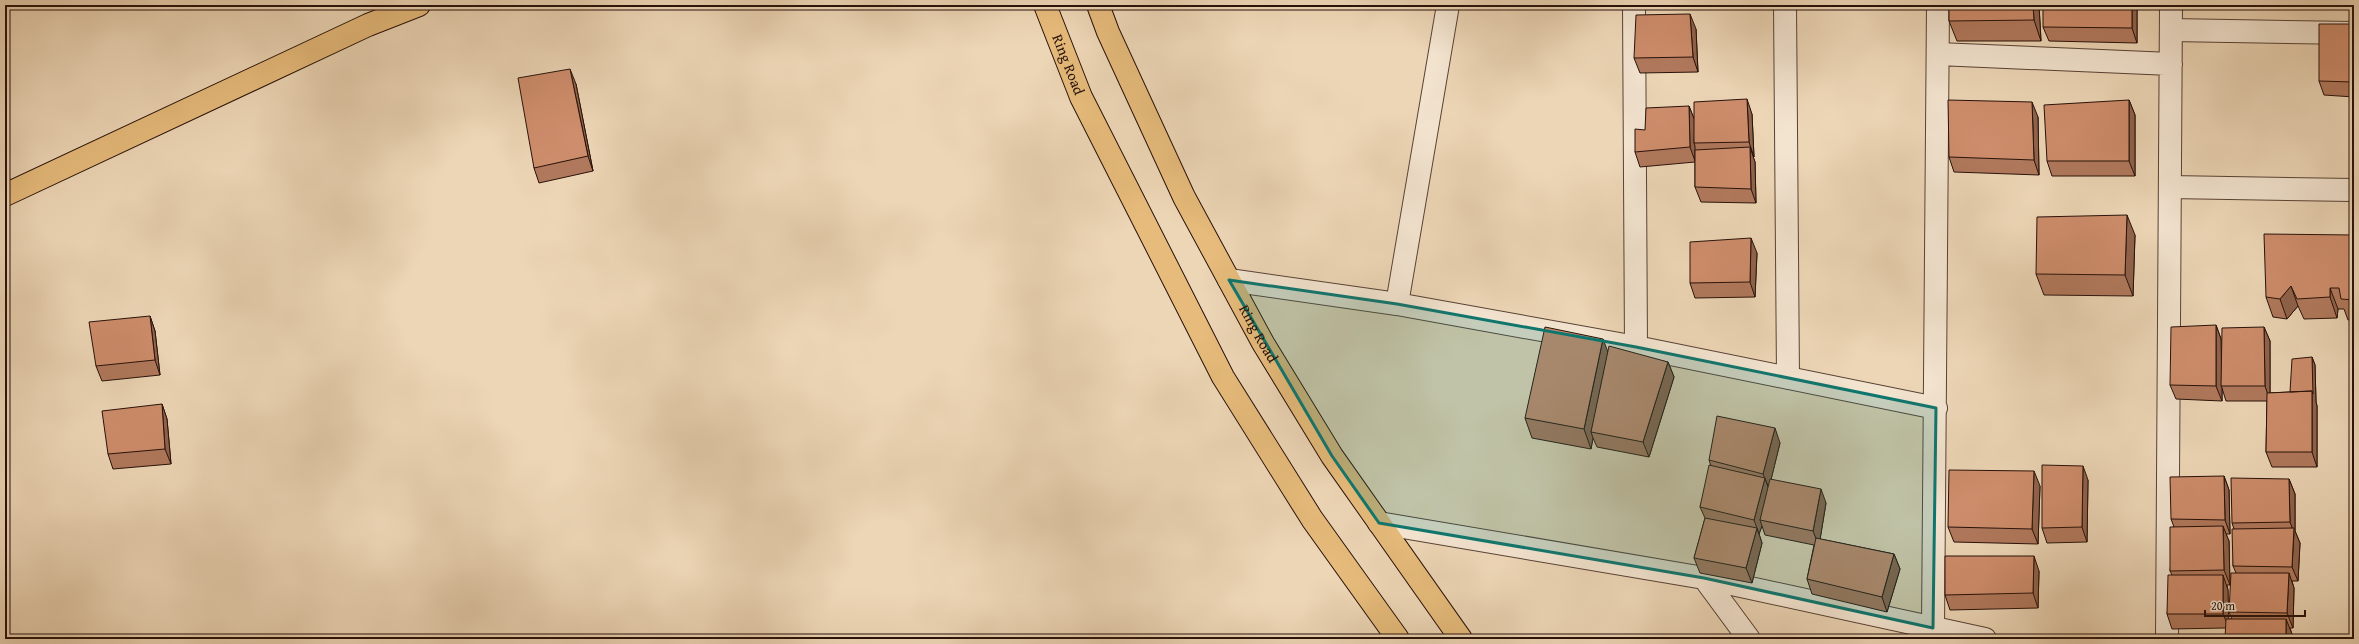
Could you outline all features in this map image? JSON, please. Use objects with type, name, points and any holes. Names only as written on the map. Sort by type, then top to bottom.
[{"type":"main road","points":[[5,195],[368,25],[419,5]]},
{"type":"main road","name":"Ring Road","points":[[1045,5],[1082,97],[1223,378],[1312,519],[1398,639]]},
{"type":"main road","name":"Ring Road","points":[[1098,5],[1108,32],[1184,197],[1263,343],[1332,456],[1461,639]]},
{"type":"street","points":[[1397,304],[1448,5]]},
{"type":"street","points":[[1634,5],[1636,347]]},
{"type":"street","points":[[1785,5],[1788,378]]},
{"type":"street","points":[[1938,5],[1936,408],[1942,632]]},
{"type":"street","points":[[2168,639],[2171,5]]},
{"type":"street","points":[[2171,30],[2354,33]]},
{"type":"street","points":[[1938,54],[2171,64]]},
{"type":"street","points":[[2170,187],[2354,190]]},
{"type":"street","points":[[1229,280],[1397,304],[1636,347],[1936,408]]},
{"type":"street","points":[[1379,523],[1704,578],[1942,632],[1985,639]]},
{"type":"street","points":[[1704,578],[1749,639]]},
{"type":"highlighted area","points":[[1229,280],[1397,304],[1636,347],[1936,408],[1933,628],[1704,578],[1379,523],[1332,456]]},
{"type":"building","points":[[1949,5],[2033,5],[2034,20],[1949,21]]},
{"type":"building","points":[[2043,5],[2132,5],[2132,28],[2043,27]]},
{"type":"building","points":[[1690,14],[1693,57],[1634,58],[1636,15]]},
{"type":"building","points":[[2319,24],[2354,24],[2353,82],[2319,81]]},
{"type":"building","points":[[570,69],[588,156],[534,168],[518,78]]},
{"type":"building","points":[[1747,99],[1749,142],[1694,143],[1694,102]]},
{"type":"building","points":[[1948,100],[2032,102],[2034,160],[1949,157]]},
{"type":"building","points":[[2129,100],[2129,161],[2047,161],[2044,105]]},
{"type":"building","points":[[1689,106],[1690,147],[1635,152],[1635,129],[1645,130],[1646,108]]},
{"type":"building","points":[[1750,147],[1751,189],[1695,187],[1695,150]]},
{"type":"building","points":[[2127,215],[2125,275],[2036,274],[2037,217]]},
{"type":"building","points":[[2264,234],[2354,235],[2354,300],[2341,299],[2339,288],[2330,288],[2330,297],[2297,299],[2291,286],[2280,299],[2266,297]]},
{"type":"building","points":[[1751,238],[1750,282],[1690,283],[1690,242]]},
{"type":"building","points":[[150,316],[155,360],[96,366],[89,322]]},
{"type":"building","points":[[2216,325],[2216,386],[2170,385],[2171,327]]},
{"type":"building","points":[[1545,327],[1603,339],[1584,429],[1525,418]]},
{"type":"building","points":[[2264,327],[2265,386],[2221,386],[2222,328]]},
{"type":"building","points":[[1609,346],[1668,362],[1643,442],[1591,432]]},
{"type":"building","points":[[2312,357],[2313,394],[2312,391],[2290,392],[2292,359]]},
{"type":"building","points":[[2312,391],[2312,452],[2266,452],[2267,393]]},
{"type":"building","points":[[162,404],[165,449],[108,454],[102,411]]},
{"type":"building","points":[[1717,416],[1775,428],[1763,474],[1709,460]]},
{"type":"building","points":[[1709,465],[1765,478],[1754,520],[1700,507]]},
{"type":"building","points":[[2042,465],[2083,466],[2082,527],[2042,528]]},
{"type":"building","points":[[1949,470],[2034,471],[2032,529],[1948,527]]},
{"type":"building","points":[[2224,476],[2225,520],[2171,519],[2170,477]]},
{"type":"building","points":[[2231,478],[2289,479],[2290,522],[2232,523]]},
{"type":"building","points":[[1770,479],[1821,489],[1813,531],[1760,520]]},
{"type":"building","points":[[1705,518],[1757,528],[1746,568],[1694,558]]},
{"type":"building","points":[[2223,526],[2224,570],[2170,571],[2170,527]]},
{"type":"building","points":[[2294,528],[2292,567],[2233,566],[2232,529]]},
{"type":"building","points":[[1816,538],[1894,554],[1882,597],[1807,579]]},
{"type":"building","points":[[1945,556],[2034,556],[2033,593],[1945,595]]},
{"type":"building","points":[[2231,573],[2289,573],[2287,613],[2229,612]]},
{"type":"building","points":[[2168,575],[2223,575],[2223,614],[2167,614]]},
{"type":"building","points":[[2226,619],[2286,619],[2286,639],[2225,639]]}]
